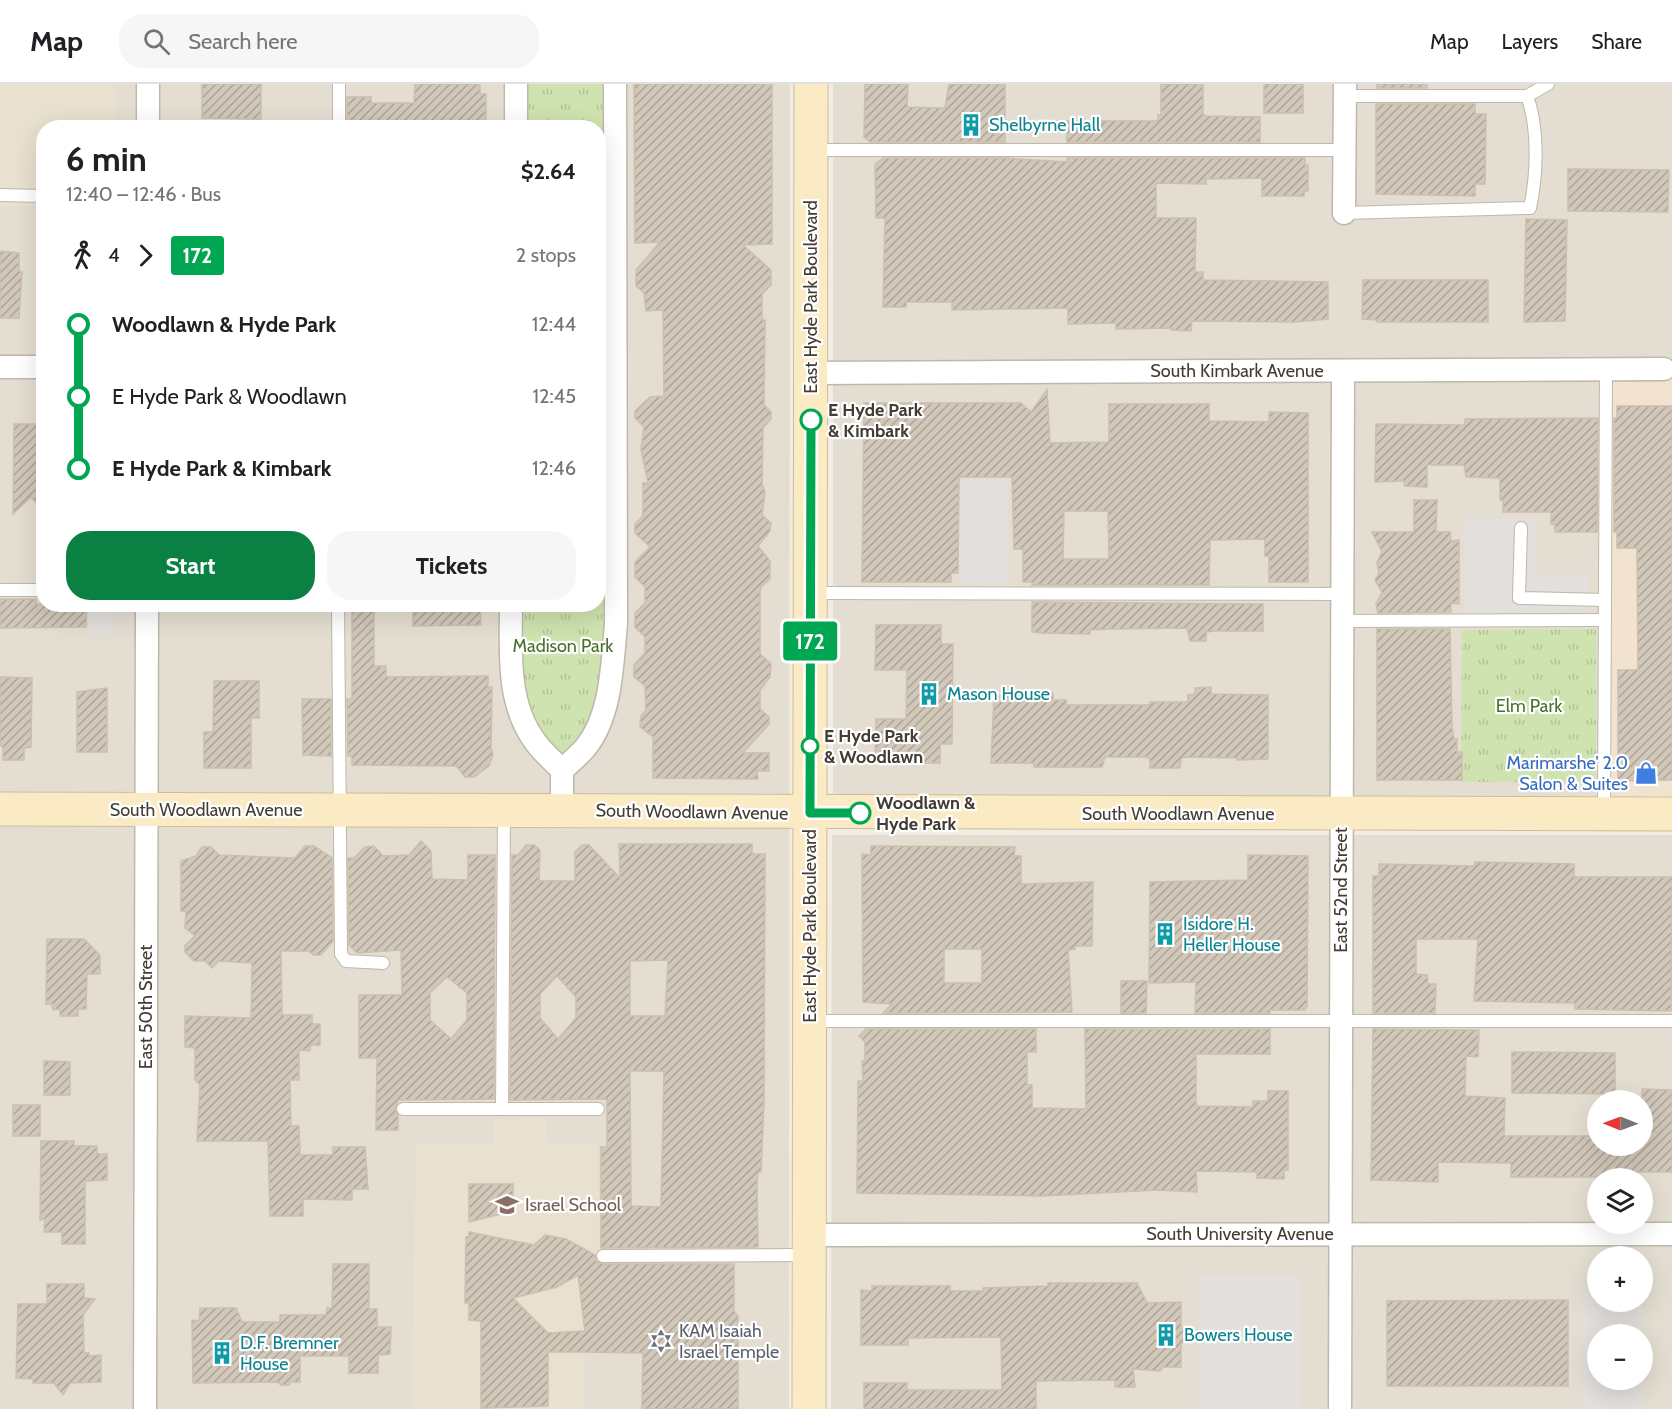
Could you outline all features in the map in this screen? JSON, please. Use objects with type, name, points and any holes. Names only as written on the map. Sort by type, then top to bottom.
[{"type":"street","points":[[148,84],[148,120]]},
{"type":"street","points":[[516,84],[516,120]]},
{"type":"street","points":[[562,770],[586,746],[597,728],[612,670],[616,624],[607,160],[615,84]]},
{"type":"street","name":"East Hyde Park Boulevard","points":[[809,1409],[811,84]]},
{"type":"street","points":[[1344,213],[1345,90]]},
{"type":"street","name":"South Kimbark Avenue","points":[[810,373],[1606,369],[1668,362]]},
{"type":"street","points":[[0,367],[36,367]]},
{"type":"street","name":"East 52nd Street","points":[[1340,1409],[1342,371]]},
{"type":"street","name":"East 50th Street","points":[[145,1409],[147,612]]},
{"type":"street","points":[[512,612],[512,682],[520,714],[534,740],[562,770],[562,811]]},
{"type":"street","name":"South Woodlawn Avenue","points":[[0,809],[1672,814]]},
{"type":"street","name":"South University Avenue","points":[[809,1245],[1340,1234],[1672,1234]]},
{"type":"lane","points":[[339,84],[339,120]]},
{"type":"lane","points":[[1345,90],[1527,96],[1548,84]]},
{"type":"lane","points":[[1344,213],[1530,208],[1533,194],[1533,112],[1527,96]]},
{"type":"lane","points":[[811,150],[1345,150]]},
{"type":"lane","points":[[0,195],[36,196]]},
{"type":"lane","points":[[1604,814],[1606,369]]},
{"type":"lane","points":[[1521,528],[1519,598],[1605,600]]},
{"type":"lane","points":[[0,590],[36,590]]},
{"type":"lane","points":[[810,592],[1342,594]]},
{"type":"lane","points":[[338,612],[338,811],[342,861],[341,954],[346,961],[383,963]]},
{"type":"lane","points":[[1342,621],[1605,620]]},
{"type":"lane","points":[[502,1109],[504,812]]},
{"type":"lane","points":[[809,1021],[1672,1022]]},
{"type":"lane","points":[[404,1109],[598,1109]]},
{"type":"lane","points":[[603,1256],[809,1245]]},
{"type":"shaded area","points":[[0,84],[790,84],[789,1409],[0,1409]]},
{"type":"shaded area","points":[[0,84],[116,84],[115,120],[36,120],[36,206],[0,207]]},
{"type":"shaded area","points":[[833,84],[1672,84],[1672,376],[1609,796],[833,797]]},
{"type":"shaded area","points":[[1611,376],[1672,376],[1672,796],[1609,796]]},
{"type":"shaded area","points":[[959,482],[1007,482],[1006,584],[959,584]]},
{"type":"shaded area","points":[[1465,519],[1536,520],[1536,574],[1588,575],[1588,616],[1464,615]]},
{"type":"shaded area","points":[[88,612],[114,612],[112,634],[88,633]]},
{"type":"shaded area","points":[[832,835],[1672,835],[1672,1409],[831,1409]]},
{"type":"shaded area","name":"Israel School","points":[[546,1118],[546,1143],[598,1144],[599,1266],[582,1307],[585,1331],[585,1409],[413,1409],[415,1144],[494,1144],[494,1119]]},
{"type":"shaded area","points":[[1198,1276],[1300,1276],[1299,1409],[1198,1409]]},
{"type":"shaded area","points":[[1583,1288],[1587,1288],[1587,1312],[1641,1312],[1641,1324],[1587,1324],[1587,1390],[1641,1390],[1641,1409],[1583,1409]]},
{"type":"green space","name":"Madison Park","points":[[525,84],[607,84],[606,602],[606,120],[525,120]]},
{"type":"green space","name":"Madison Park","points":[[524,612],[605,612],[598,691],[586,725],[567,752],[555,753],[531,715],[522,678]]},
{"type":"green space","name":"Elm Park","points":[[1596,629],[1596,782],[1461,782],[1462,630]]},
{"type":"building","points":[[202,84],[261,84],[261,119],[202,118]]},
{"type":"building","points":[[415,84],[480,84],[480,94],[486,94],[486,120],[347,120],[347,97],[371,97],[371,103],[414,103]]},
{"type":"building","points":[[634,84],[772,84],[772,244],[743,245],[771,270],[771,285],[762,294],[762,320],[765,320],[764,405],[771,412],[771,419],[763,428],[762,484],[765,492],[762,515],[771,523],[770,531],[758,546],[770,561],[770,579],[761,587],[760,592],[760,654],[771,664],[770,677],[760,690],[760,709],[769,717],[769,724],[743,753],[769,753],[769,771],[757,771],[758,779],[653,778],[653,737],[640,727],[641,716],[646,710],[645,686],[634,677],[634,665],[645,653],[645,637],[635,627],[635,613],[645,603],[645,587],[635,577],[635,562],[650,547],[635,533],[635,524],[643,516],[643,483],[648,483],[641,449],[644,427],[635,418],[635,411],[650,397],[664,396],[663,310],[646,311],[644,293],[636,286],[636,270],[660,242],[635,243]]},
{"type":"building","points":[[865,84],[908,84],[907,107],[945,108],[949,84],[1005,84],[1005,142],[870,142],[864,137]]},
{"type":"building","points":[[1161,84],[1203,84],[1203,115],[1260,117],[1260,142],[1067,142],[1067,121],[1158,121],[1158,115],[1161,115]]},
{"type":"building","points":[[1264,84],[1303,84],[1303,113],[1264,113]]},
{"type":"building","points":[[1377,84],[1427,84],[1427,88],[1377,88]]},
{"type":"building","points":[[1376,104],[1475,104],[1475,114],[1486,114],[1485,184],[1475,184],[1475,196],[1376,194]]},
{"type":"building","points":[[883,158],[1005,158],[1067,162],[1067,158],[1305,158],[1305,165],[1308,165],[1308,191],[1304,191],[1304,196],[1262,196],[1262,178],[1206,179],[1206,184],[1156,183],[1156,218],[1196,218],[1195,272],[1203,272],[1203,280],[1328,282],[1328,319],[1296,322],[1192,321],[1191,331],[1171,330],[1171,328],[1116,329],[1116,323],[1068,324],[1068,308],[952,310],[952,302],[906,302],[906,307],[883,307],[885,218],[876,218],[875,164]]},
{"type":"building","points":[[1568,169],[1669,170],[1668,212],[1568,211]]},
{"type":"building","points":[[1526,219],[1567,220],[1565,321],[1524,322]]},
{"type":"building","points":[[0,251],[19,253],[19,271],[22,272],[19,318],[0,318]]},
{"type":"building","points":[[1363,280],[1488,280],[1488,322],[1377,322],[1377,320],[1362,319]]},
{"type":"building","points":[[1047,390],[1050,443],[1109,442],[1109,404],[1209,404],[1209,421],[1269,422],[1269,412],[1308,413],[1308,582],[1269,582],[1269,556],[1265,556],[1265,539],[1210,540],[1209,585],[1032,585],[1032,582],[1023,582],[1023,549],[1014,549],[1012,477],[959,477],[958,573],[951,573],[951,582],[862,582],[864,403],[1021,403],[1031,412]],"holes":[[[1064,511],[1108,511],[1109,559],[1063,559]]]},
{"type":"building","points":[[1617,406],[1672,406],[1672,780],[1618,781],[1618,670],[1638,670],[1637,548],[1617,548],[1617,532],[1614,532],[1614,418],[1617,418]]},
{"type":"building","points":[[1598,418],[1597,532],[1555,532],[1555,525],[1551,524],[1551,512],[1503,512],[1503,500],[1500,500],[1500,478],[1466,477],[1464,465],[1427,465],[1427,487],[1404,486],[1405,481],[1375,482],[1376,424],[1465,425],[1465,419]]},
{"type":"building","points":[[14,424],[36,424],[36,503],[31,497],[13,514]]},
{"type":"building","points":[[1414,500],[1437,500],[1436,532],[1450,532],[1451,541],[1459,540],[1459,604],[1451,603],[1451,612],[1378,613],[1376,604],[1382,592],[1375,580],[1379,573],[1377,562],[1382,552],[1372,532],[1414,532]]},
{"type":"building","points":[[0,599],[36,599],[36,612],[87,612],[86,627],[0,628]]},
{"type":"building","points":[[1032,602],[1263,604],[1263,631],[1206,632],[1206,641],[1190,641],[1187,628],[1090,630],[1090,634],[1032,632]]},
{"type":"building","points":[[352,612],[374,612],[374,666],[386,666],[386,677],[488,676],[488,688],[492,687],[491,748],[493,754],[489,766],[474,777],[465,777],[456,766],[352,765],[352,757],[348,756],[347,699],[352,699]]},
{"type":"building","points":[[413,612],[480,612],[481,625],[413,626]]},
{"type":"building","name":"Mason House","points":[[876,625],[941,625],[941,644],[953,644],[952,744],[940,744],[940,763],[875,763],[876,719],[906,719],[907,670],[875,670]]},
{"type":"building","points":[[1377,629],[1450,629],[1452,727],[1454,739],[1457,739],[1457,752],[1462,752],[1462,780],[1377,780]]},
{"type":"building","points":[[0,677],[32,678],[31,747],[24,748],[24,760],[3,760],[3,746],[0,746]]},
{"type":"building","points":[[214,681],[259,681],[259,718],[251,718],[251,768],[204,768],[204,732],[213,732]]},
{"type":"building","points":[[1211,687],[1211,694],[1268,695],[1268,759],[1184,757],[1181,759],[1180,768],[1150,768],[1150,759],[1146,757],[1105,757],[1102,767],[1034,767],[1034,763],[991,763],[994,696],[1053,693],[1053,700],[1066,700],[1066,705],[1150,705],[1150,702],[1188,702],[1188,695],[1195,694],[1195,688]]},
{"type":"building","points":[[107,688],[107,752],[77,752],[77,692]]},
{"type":"building","points":[[302,699],[331,699],[331,756],[303,755]]},
{"type":"building","points":[[421,841],[431,851],[432,879],[468,880],[468,855],[495,855],[494,1099],[398,1100],[395,1110],[398,1115],[398,1130],[376,1130],[377,1058],[359,1058],[359,995],[402,995],[401,950],[357,953],[349,945],[348,858],[354,858],[365,847],[374,846],[383,856],[409,855]],"holes":[[[447,977],[467,993],[467,1020],[451,1039],[430,1020],[430,993]]]},
{"type":"building","points":[[619,844],[752,844],[752,854],[765,854],[764,1102],[761,1172],[758,1172],[757,1183],[758,1247],[601,1248],[601,1147],[607,1147],[607,1099],[510,1100],[512,855],[518,855],[526,845],[534,845],[540,850],[539,881],[575,881],[575,852],[582,845],[589,845],[620,878]],"holes":[[[668,960],[665,1016],[630,1016],[630,961]],[[557,976],[576,997],[576,1018],[558,1039],[540,1018],[540,994]],[[630,1071],[664,1071],[661,1207],[631,1206]]]},
{"type":"building","points":[[305,846],[314,846],[332,858],[333,941],[321,955],[313,955],[309,951],[281,951],[282,1015],[312,1015],[312,1024],[320,1024],[320,1045],[310,1045],[310,1051],[299,1050],[299,1080],[290,1080],[291,1126],[299,1126],[300,1155],[333,1155],[333,1147],[365,1147],[368,1189],[352,1189],[352,1200],[303,1199],[303,1216],[270,1216],[268,1141],[197,1141],[200,1085],[195,1080],[195,1048],[185,1047],[185,1016],[251,1018],[252,963],[219,961],[212,968],[205,961],[194,961],[185,952],[185,945],[195,936],[185,928],[186,911],[181,911],[181,861],[196,856],[202,847],[211,847],[219,855],[295,858]]},
{"type":"building","points":[[871,846],[1015,847],[1014,856],[1021,856],[1021,884],[1093,882],[1092,946],[1075,946],[1075,949],[1068,950],[1072,1012],[883,1013],[892,1004],[863,1002],[862,854],[871,855]],"holes":[[[944,949],[982,949],[982,983],[944,983]]]},
{"type":"building","points":[[1248,855],[1308,856],[1307,1006],[1305,1010],[1270,1010],[1270,1013],[1195,1013],[1196,982],[1149,983],[1150,882],[1248,880]]},
{"type":"building","points":[[1475,862],[1574,864],[1574,877],[1672,877],[1671,1011],[1575,1009],[1575,1003],[1474,1001],[1478,939],[1416,939],[1416,974],[1427,975],[1428,984],[1436,984],[1435,1013],[1373,1013],[1373,876],[1379,876],[1379,864],[1475,866]]},
{"type":"building","points":[[47,939],[84,939],[100,955],[100,974],[87,974],[86,1009],[78,1009],[78,1016],[60,1016],[60,1009],[53,1010],[52,1004],[46,1004]]},
{"type":"building","points":[[1121,981],[1147,981],[1146,1013],[1121,1013]]},
{"type":"building","points":[[866,1029],[1036,1029],[1036,1052],[1027,1052],[1027,1085],[1032,1085],[1032,1108],[1086,1109],[1085,1029],[1270,1029],[1270,1054],[1196,1054],[1196,1106],[1253,1107],[1253,1101],[1268,1101],[1268,1091],[1288,1091],[1288,1170],[1284,1170],[1284,1179],[1257,1178],[1257,1172],[1196,1171],[1197,1192],[1157,1190],[1042,1196],[857,1193],[858,1081],[863,1081],[862,1062],[865,1059],[865,1042],[859,1036]]},
{"type":"building","points":[[1373,1029],[1479,1030],[1478,1057],[1466,1056],[1465,1096],[1505,1098],[1504,1136],[1587,1136],[1587,1156],[1653,1156],[1653,1090],[1642,1089],[1672,1090],[1672,1172],[1653,1172],[1653,1168],[1587,1168],[1587,1177],[1511,1177],[1511,1163],[1438,1162],[1438,1182],[1371,1180]]},
{"type":"building","points":[[1512,1052],[1615,1053],[1615,1090],[1587,1090],[1587,1094],[1512,1093]]},
{"type":"building","points":[[44,1061],[70,1062],[70,1095],[44,1095]]},
{"type":"building","points":[[13,1105],[40,1105],[40,1136],[13,1136]]},
{"type":"building","points":[[41,1141],[74,1141],[74,1146],[97,1146],[97,1154],[107,1154],[107,1180],[85,1181],[85,1244],[62,1244],[62,1232],[44,1232],[45,1219],[40,1220]]},
{"type":"building","points":[[469,1184],[513,1184],[513,1211],[469,1222]]},
{"type":"building","points":[[469,1232],[534,1245],[545,1235],[566,1239],[595,1255],[596,1261],[603,1264],[734,1264],[734,1311],[738,1316],[738,1409],[642,1409],[643,1353],[585,1352],[548,1352],[548,1406],[481,1408],[481,1321],[469,1320],[469,1303],[465,1303],[466,1237],[469,1237]],"holes":[[[578,1275],[585,1331],[548,1333],[513,1298],[557,1287]]]},
{"type":"building","points":[[333,1264],[369,1264],[369,1309],[377,1309],[377,1327],[391,1327],[390,1354],[378,1355],[378,1373],[349,1373],[349,1356],[300,1356],[300,1382],[291,1382],[289,1385],[281,1385],[277,1382],[193,1383],[192,1320],[199,1321],[200,1308],[236,1308],[242,1322],[280,1322],[280,1315],[326,1315],[327,1308],[332,1308]]},
{"type":"building","points":[[1048,1283],[1137,1283],[1147,1303],[1181,1302],[1181,1327],[1186,1331],[1186,1339],[1181,1344],[1181,1367],[1163,1367],[1160,1371],[1133,1369],[1135,1387],[1115,1387],[1115,1380],[1036,1381],[1036,1409],[864,1409],[864,1383],[907,1383],[907,1390],[1002,1390],[1001,1337],[908,1338],[908,1345],[861,1345],[861,1290],[872,1291],[872,1286],[950,1286],[950,1291],[983,1291],[983,1288],[1048,1286]]},
{"type":"building","points":[[47,1284],[84,1284],[84,1298],[95,1299],[83,1315],[84,1353],[89,1353],[89,1356],[101,1355],[101,1382],[70,1383],[63,1395],[54,1383],[33,1383],[33,1379],[16,1378],[18,1304],[47,1304]]},
{"type":"building","points":[[1568,1300],[1568,1386],[1387,1386],[1387,1301]]},
{"type":"bus line","name":"172","points":[[811,420],[810,813],[860,813]]},
{"type":"place","name":"Shelbyrne Hall","points":[[971,125]]},
{"type":"place","name":"E Hyde Park & Kimbark","points":[[811,420]]},
{"type":"place","name":"Mason House","points":[[929,694]]},
{"type":"place","name":"E Hyde Park & Woodlawn","points":[[810,746]]},
{"type":"place","name":"Marimarshe' 2.0 Salon & Suites","points":[[1646,773]]},
{"type":"place","name":"Woodlawn & Hyde Park","points":[[860,813]]},
{"type":"place","name":"Isidore H. Heller House","points":[[1165,934]]},
{"type":"place","name":"Israel School","points":[[507,1205]]},
{"type":"place","name":"Bowers House","points":[[1166,1335]]},
{"type":"place","name":"KAM Isaiah Israel Temple","points":[[661,1341]]},
{"type":"place","name":"D.F. Bremner House","points":[[222,1353]]}]
